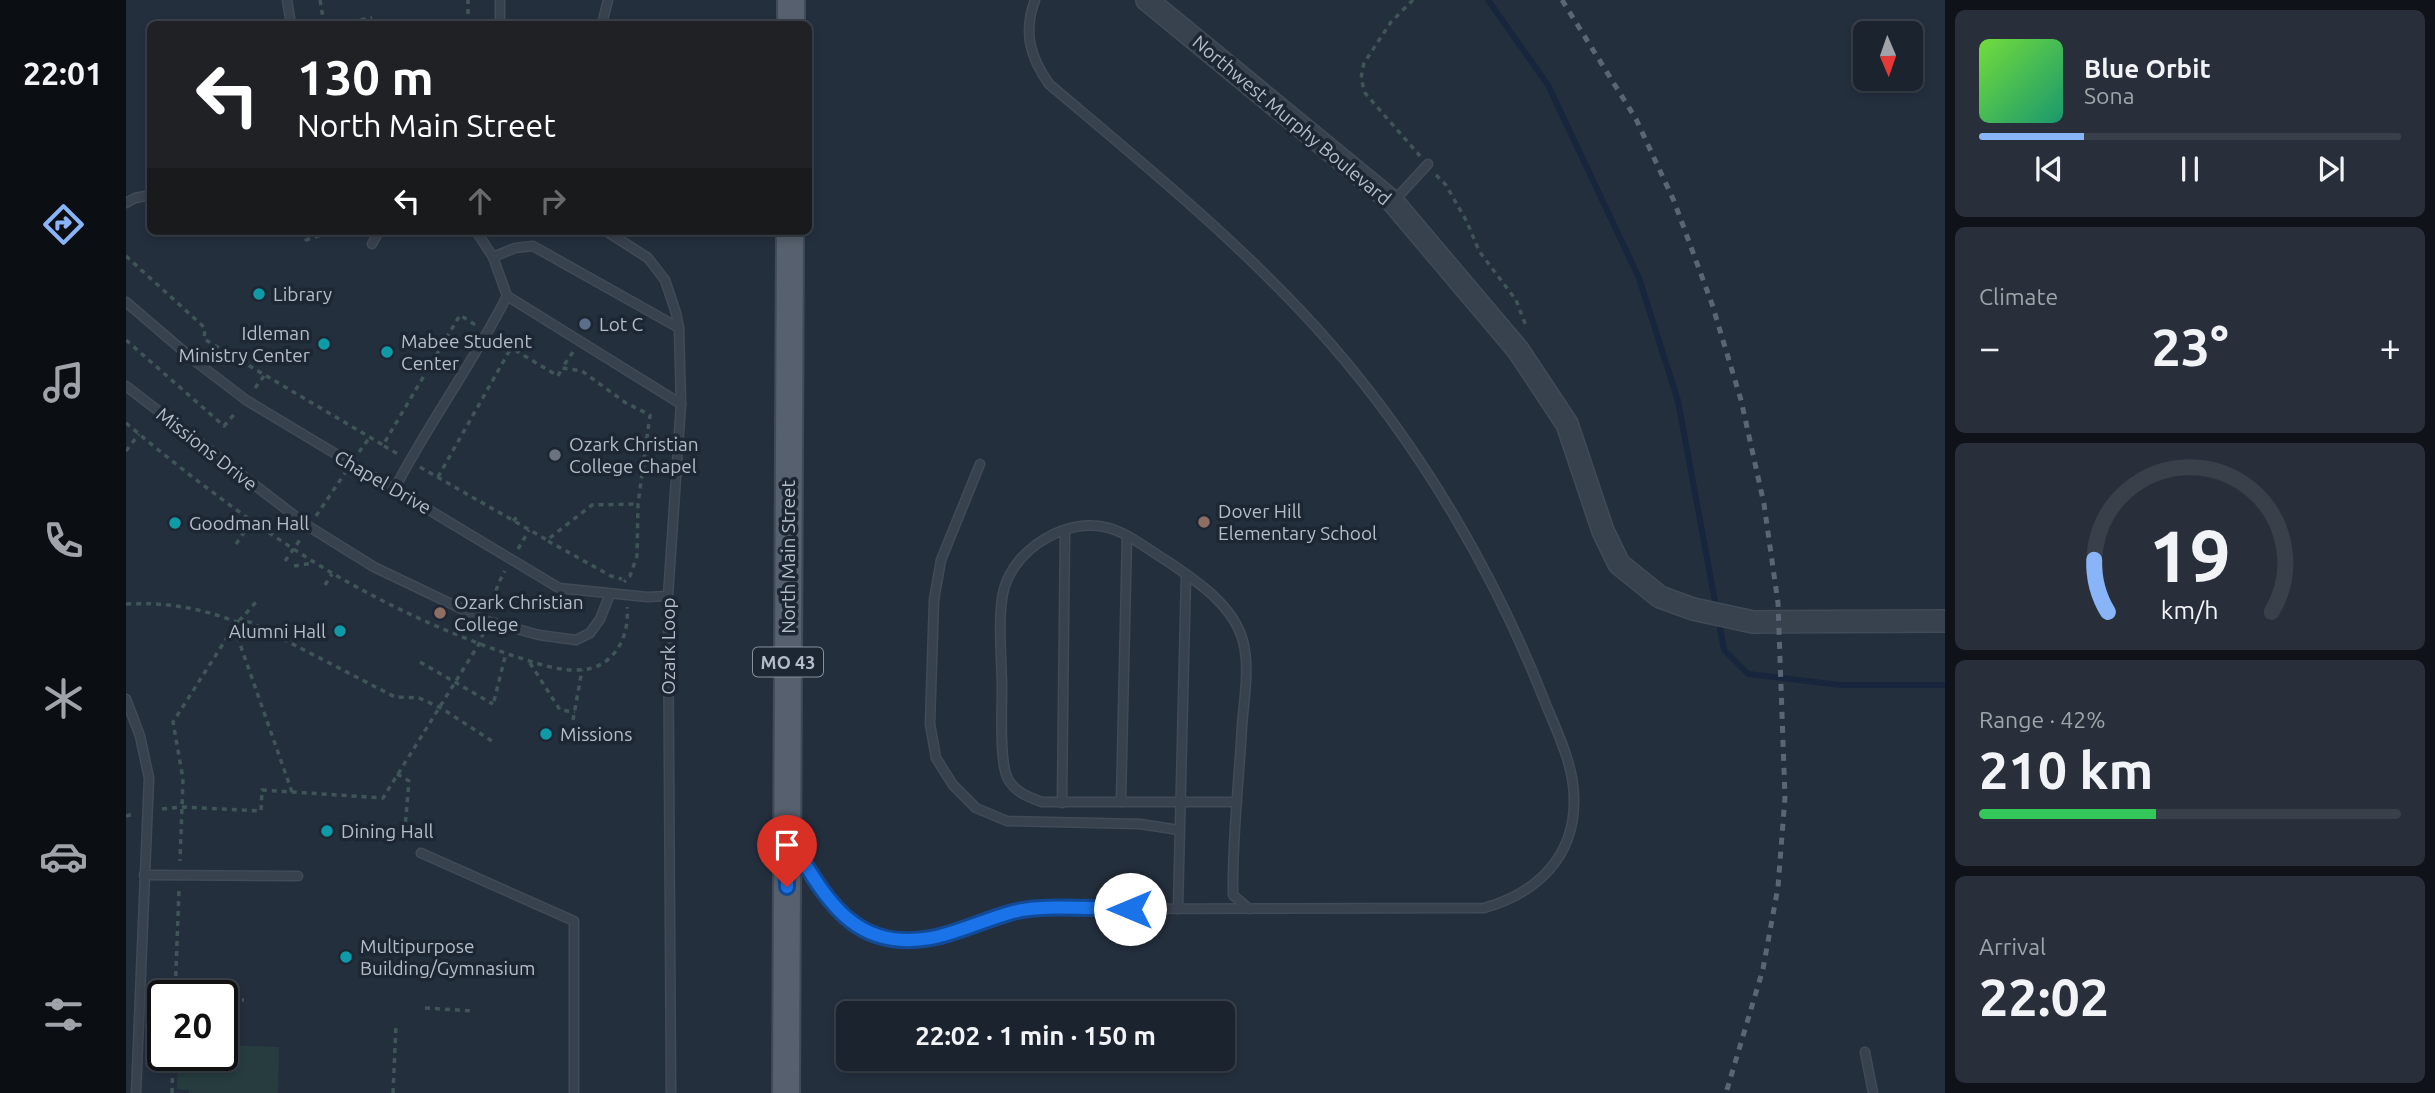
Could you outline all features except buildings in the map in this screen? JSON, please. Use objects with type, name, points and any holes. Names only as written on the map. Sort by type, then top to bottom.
[{"type":"main road","points":[[791,0],[791,21]]},
{"type":"main road","name":"North Main Street","points":[[786,1093],[790,235]]},
{"type":"street","name":"Northwest Murphy Boulevard","points":[[1147,0],[1393,202],[1518,349],[1567,424],[1603,531],[1619,564],[1660,597],[1693,609],[1753,622],[1945,621]]},
{"type":"lane","points":[[287,0],[290,21]]},
{"type":"lane","points":[[500,0],[500,21]]},
{"type":"lane","points":[[603,21],[608,0]]},
{"type":"lane","points":[[787,835],[838,912],[852,924],[869,933],[912,940],[937,937],[1015,912],[1034,909],[1484,908],[1503,903],[1538,883],[1561,853],[1572,819],[1574,801],[1570,770],[1522,645],[1444,499],[1400,432],[1332,345],[1243,252],[1049,84],[1032,58],[1029,45],[1029,20],[1035,0]]},
{"type":"lane","points":[[1393,202],[1427,164]]},
{"type":"lane","points":[[126,203],[147,196]]},
{"type":"lane","points":[[372,244],[377,235]]},
{"type":"lane","points":[[479,235],[493,257],[507,296],[681,404]]},
{"type":"lane","name":"Ozark Loop","points":[[612,235],[648,258],[665,280],[679,328],[681,404],[668,596],[671,1093]]},
{"type":"lane","points":[[493,257],[515,248],[533,246],[679,328]]},
{"type":"lane","points":[[395,488],[488,333],[507,296]]},
{"type":"lane","name":"Chapel Drive","points":[[126,302],[246,400],[558,588],[625,596],[668,596]]},
{"type":"lane","name":"Missions Drive","points":[[126,386],[308,526],[374,566],[487,621],[539,635],[576,640],[590,633],[600,619],[610,594]]},
{"type":"lane","points":[[979,464],[941,560],[934,600],[930,724],[936,758],[953,785],[976,807],[1007,821],[1140,824],[1179,830]]},
{"type":"lane","points":[[1237,802],[1042,802],[1021,794],[1006,778],[1003,751],[1004,589],[1016,565],[1035,545],[1065,530],[1088,525],[1109,528],[1127,536],[1212,595],[1234,621],[1242,641],[1245,680],[1233,895],[1249,909]]},
{"type":"lane","points":[[1062,803],[1065,530]]},
{"type":"lane","points":[[1121,802],[1127,536]]},
{"type":"lane","points":[[1178,909],[1186,576]]},
{"type":"lane","points":[[126,699],[141,736],[149,778],[136,1093]]},
{"type":"lane","points":[[421,853],[574,920],[574,1093]]},
{"type":"lane","points":[[144,875],[298,876]]},
{"type":"lane","points":[[1865,1052],[1872,1093]]},
{"type":"path","points":[[320,0],[324,21]]},
{"type":"path","points":[[468,0],[468,21]]},
{"type":"path","points":[[1413,0],[1391,22],[1364,63],[1361,78],[1365,93],[1446,186],[1467,222],[1479,251],[1516,300],[1528,331]]},
{"type":"path","points":[[352,21],[372,18]]},
{"type":"path","points":[[309,235],[306,240],[322,235]]},
{"type":"path","points":[[126,256],[205,328],[204,339],[513,521],[611,576],[624,580]]},
{"type":"path","points":[[383,445],[460,314],[558,376],[580,341]]},
{"type":"path","points":[[126,340],[224,426],[264,376]]},
{"type":"path","points":[[438,477],[511,348]]},
{"type":"path","points":[[562,368],[582,371],[626,403],[650,415],[638,504],[637,556],[630,576],[624,580]]},
{"type":"path","points":[[126,423],[251,521],[332,574],[479,644],[529,661],[565,670],[582,670],[605,661],[620,648],[626,635],[628,621],[624,580]]},
{"type":"path","points":[[126,452],[139,434]]},
{"type":"path","points":[[285,561],[370,437]]},
{"type":"path","points":[[547,540],[592,505],[638,504]]},
{"type":"path","points":[[513,521],[519,516]]},
{"type":"path","points":[[236,544],[251,521]]},
{"type":"path","points":[[182,807],[261,810],[262,790],[383,798],[479,644],[498,583],[529,530]]},
{"type":"path","points":[[294,566],[316,563]]},
{"type":"path","points":[[325,585],[332,574]]},
{"type":"path","points":[[176,980],[183,779],[173,722],[237,622],[257,601]]},
{"type":"path","points":[[126,604],[150,603],[198,608],[237,622],[250,621],[395,697],[419,698],[441,708],[495,743]]},
{"type":"path","points":[[234,627],[292,792]]},
{"type":"path","points":[[420,662],[494,702],[506,653]]},
{"type":"path","points":[[529,661],[560,710],[575,712]]},
{"type":"path","points":[[573,720],[582,670]]},
{"type":"path","points":[[397,774],[408,781],[405,828],[421,853]]},
{"type":"path","points":[[238,1000],[244,1000]]},
{"type":"path","points":[[425,1009],[474,1011]]},
{"type":"path","points":[[393,1093],[397,1025]]},
{"type":"path","points":[[172,1093],[173,1071]]},
{"type":"green space","points":[[238,1046],[279,1047],[278,1093],[189,1093],[189,1090],[177,1089],[178,1071],[238,1071]]},
{"type":"waterway","points":[[1488,0],[1548,85],[1639,278],[1678,401],[1724,650],[1748,674],[1840,685],[1945,685]]},
{"type":"railway","points":[[1562,0],[1636,119],[1674,201],[1712,304],[1741,400],[1764,504],[1778,603],[1785,797],[1778,887],[1763,969],[1726,1093]]},
{"type":"place","name":"Library","points":[[259,294]]},
{"type":"place","name":"Lot C","points":[[585,324]]},
{"type":"place","name":"Idleman Ministry Center","points":[[324,344]]},
{"type":"place","name":"Mabee Student Center","points":[[387,352]]},
{"type":"place","name":"Ozark Christian College Chapel","points":[[555,455]]},
{"type":"place","name":"Dover Hill Elementary School","points":[[1204,522]]},
{"type":"place","name":"Goodman Hall","points":[[175,523]]},
{"type":"place","name":"Ozark Christian College","points":[[440,613]]},
{"type":"place","name":"Alumni Hall","points":[[340,631]]},
{"type":"place","name":"Missions","points":[[546,734]]},
{"type":"place","name":"Dining Hall","points":[[327,831]]},
{"type":"place","name":"Multipurpose Building/Gymnasium","points":[[346,957]]},
{"type":"route","points":[[787,887],[787,835],[838,912],[869,933],[889,938],[912,940],[937,937],[1015,912],[1034,909],[1130,909]]}]
